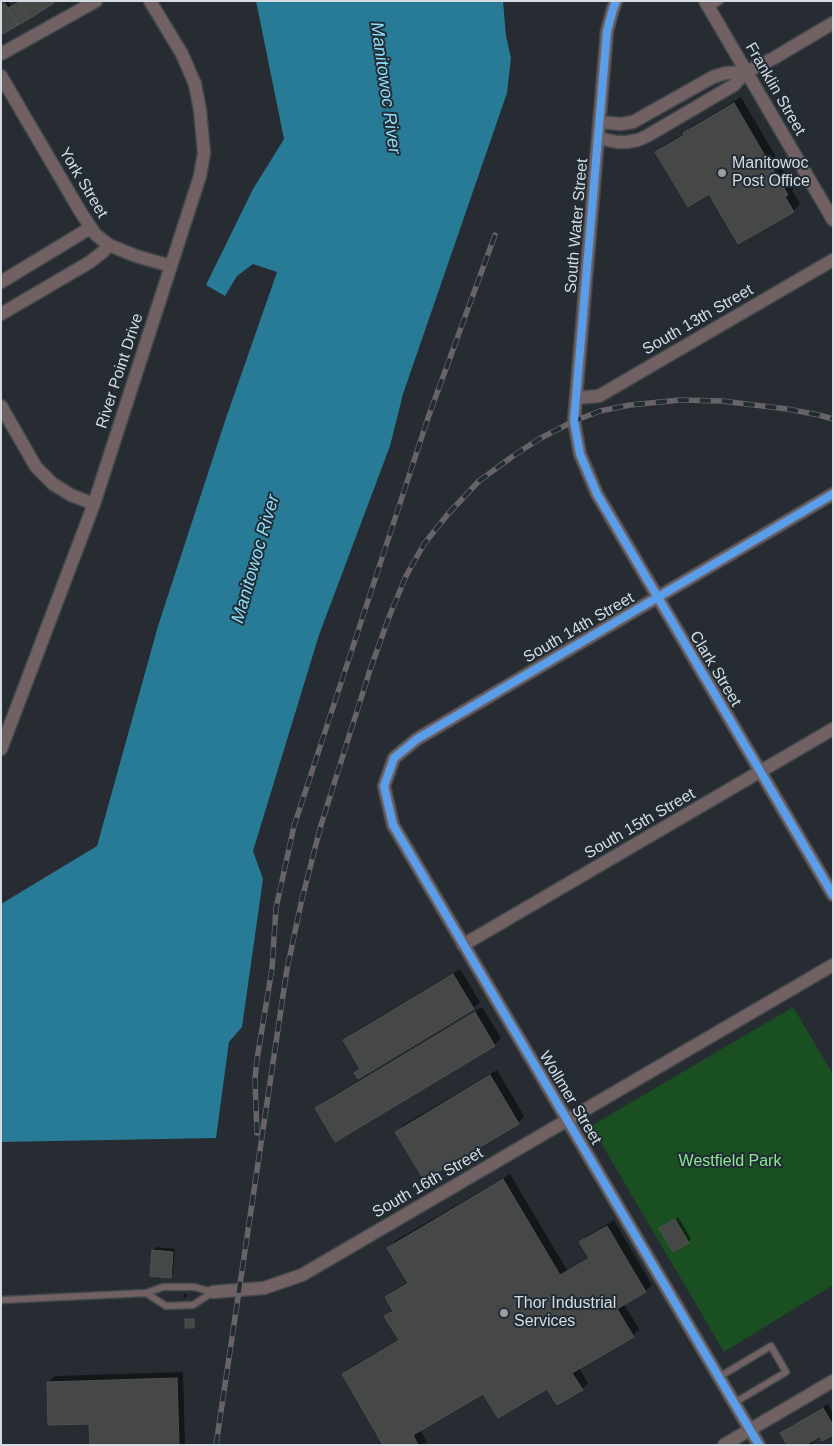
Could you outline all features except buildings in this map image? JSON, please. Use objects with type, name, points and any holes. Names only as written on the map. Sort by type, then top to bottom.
[{"type":"street","points":[[1,54],[96,1]]},
{"type":"street","name":"River Point Drive","points":[[1,750],[94,504],[200,176],[204,153],[200,110],[195,84],[182,54],[150,1]]},
{"type":"street","name":"South Water Street","points":[[580,454],[574,421],[607,31],[616,1]]},
{"type":"street","name":"Franklin Street","points":[[707,5],[833,220]]},
{"type":"street","points":[[598,138],[617,142],[638,140],[734,85],[746,72],[833,24]]},
{"type":"street","points":[[600,122],[620,124],[633,122],[714,77],[726,73],[746,72]]},
{"type":"street","name":"York Street","points":[[1,76],[90,228],[109,245],[136,256],[171,266]]},
{"type":"street","points":[[1,282],[90,228]]},
{"type":"street","points":[[1,314],[90,262],[109,245]]},
{"type":"street","name":"South 13th Street","points":[[576,398],[599,396],[833,260]]},
{"type":"street","points":[[1,406],[36,467],[53,484],[71,495],[94,504]]},
{"type":"street","name":"Clark Street","points":[[580,454],[596,494],[833,895]]},
{"type":"street","name":"South 14th Street","points":[[394,758],[417,738],[833,494]]},
{"type":"street","name":"South 15th Street","points":[[463,945],[833,729]]},
{"type":"street","name":"Wollmer Street","points":[[394,758],[384,786],[393,824],[759,1445]]},
{"type":"street","name":"South 16th Street","points":[[213,1292],[264,1288],[302,1275],[833,965]]},
{"type":"street","points":[[724,1445],[833,1381]]},
{"type":"lane","points":[[707,5],[720,1]]},
{"type":"lane","points":[[678,97],[687,112]]},
{"type":"lane","name":"South 16th Street","points":[[1,1300],[146,1294],[163,1287],[194,1287],[213,1292]]},
{"type":"lane","points":[[146,1294],[166,1306],[194,1305],[213,1292]]},
{"type":"lane","points":[[719,1377],[771,1346],[786,1372],[734,1402]]},
{"type":"green space","name":"Westfield Park","points":[[793,1007],[833,1074],[833,1285],[724,1352],[591,1126]]},
{"type":"water","name":"Manitowoc River","points":[[256,1],[503,1],[506,36],[511,58],[507,93],[403,394],[390,446],[319,635],[253,851],[263,879],[242,1027],[229,1042],[216,1138],[1,1142],[1,904],[97,846],[158,626],[225,421],[277,272],[253,264],[237,276],[225,296],[206,285],[253,189],[284,139]]},
{"type":"railway","points":[[257,1133],[255,1079],[257,1059],[272,969],[276,908],[294,826],[429,415],[495,235]]},
{"type":"railway","points":[[216,1445],[287,969],[302,899],[321,825],[370,670],[406,576],[424,544],[448,514],[479,481],[539,439],[574,421],[600,411],[630,405],[680,400],[722,401],[787,409],[833,419]]},
{"type":"cycle path","points":[[616,1],[607,31],[574,421],[580,454],[597,494],[833,895]]},
{"type":"cycle path","points":[[759,1445],[393,825],[384,786],[394,758],[417,739],[833,494]]},
{"type":"place","name":"Manitowoc Post Office","points":[[722,173]]},
{"type":"place","name":"Thor Industrial Services","points":[[504,1313]]}]
